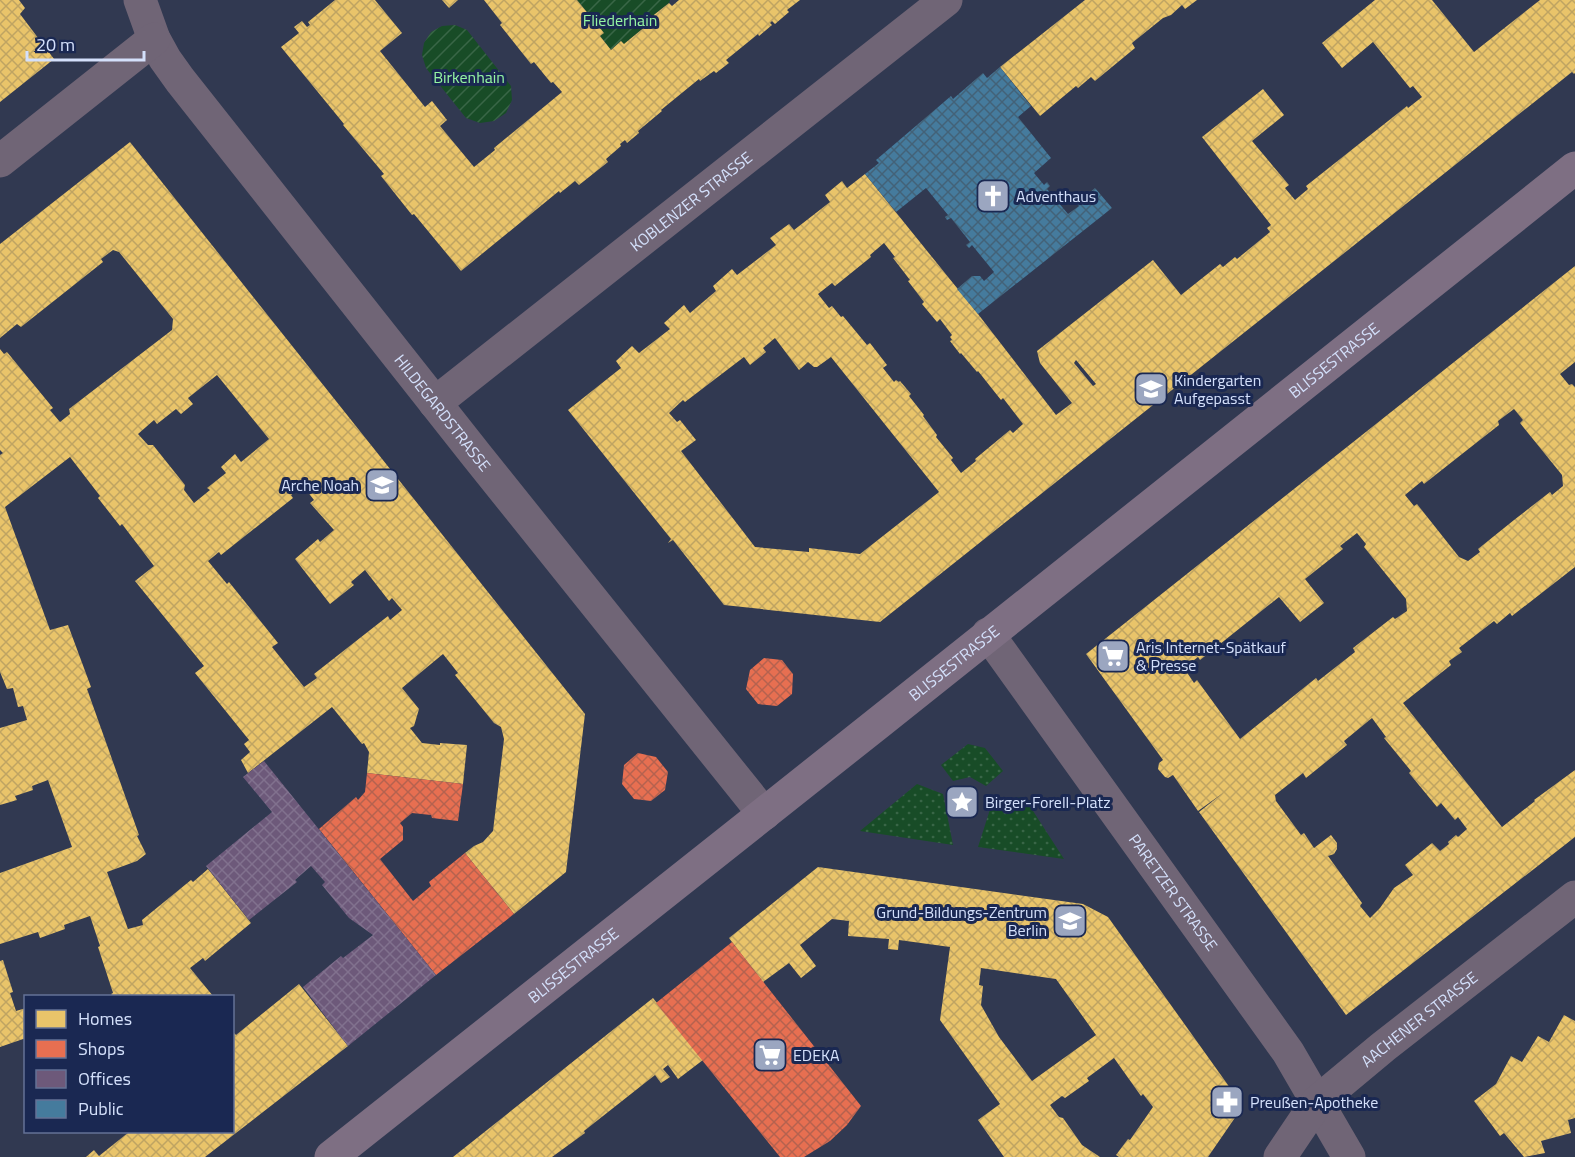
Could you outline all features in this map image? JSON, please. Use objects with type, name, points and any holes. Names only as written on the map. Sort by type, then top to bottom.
[{"type":"main road","name":"BLISSESTRASSE","points":[[330,1157],[1575,168]]},
{"type":"street","name":"HILDEGARDSTRASSE","points":[[140,0],[154,39],[180,80],[764,814]]},
{"type":"street","name":"KOBLENZER STRASSE","points":[[435,403],[946,0]]},
{"type":"street","points":[[0,160],[154,39]]},
{"type":"street","name":"PARETZER STRASSE","points":[[988,634],[1288,1052],[1349,1157]]},
{"type":"street","name":"AACHENER STRASSE","points":[[1280,1157],[1317,1102],[1383,1047],[1575,897]]},
{"type":"green space","name":"Fliederhain","points":[[577,0],[670,0],[650,18],[652,21],[624,44],[621,41],[611,50],[600,36],[603,32]]},
{"type":"green space","name":"Birkenhain","points":[[455,25],[467,30],[511,86],[512,100],[506,113],[494,121],[480,123],[466,118],[426,68],[422,55],[424,43],[431,32],[442,26]]},
{"type":"green space","points":[[968,744],[985,748],[1003,771],[986,786],[970,777],[953,781],[941,765]]},
{"type":"green space","points":[[917,784],[943,794],[953,845],[860,831]]},
{"type":"green space","points":[[1024,797],[1064,859],[978,847],[993,800]]},
{"type":"building: Homes","points":[[0,0],[19,0],[25,8],[20,14],[54,59],[0,102]]},
{"type":"building: Homes","points":[[335,0],[375,0],[402,33],[380,51],[425,107],[432,101],[447,120],[440,126],[474,167],[562,92],[553,82],[551,83],[534,62],[531,64],[500,25],[502,23],[484,0],[577,0],[604,33],[600,36],[611,50],[621,41],[624,44],[652,21],[650,18],[669,3],[672,6],[679,0],[800,0],[775,24],[772,21],[770,23],[772,25],[726,60],[729,63],[716,73],[714,71],[700,81],[699,79],[661,110],[627,143],[625,140],[620,144],[621,146],[606,159],[608,162],[579,185],[575,181],[560,193],[559,191],[461,271],[414,214],[412,215],[381,176],[384,174],[281,47],[299,33],[294,27],[302,21],[307,27],[310,25],[308,22]]},
{"type":"building: Homes","points":[[442,0],[458,0],[449,8]]},
{"type":"building: Homes","points":[[1085,0],[1197,0],[1185,9],[1182,5],[1171,15],[1163,18],[1132,43],[1135,48],[1095,81],[1091,77],[1078,88],[1076,86],[1040,116],[1000,67]]},
{"type":"building: Homes","points":[[1375,0],[1432,0],[1474,52],[1540,0],[1575,0],[1574,74],[1572,72],[880,622],[724,605],[673,540],[668,543],[671,539],[568,410],[621,368],[616,361],[632,346],[639,353],[670,329],[664,323],[684,305],[690,313],[716,291],[713,286],[732,269],[737,275],[776,245],[770,238],[789,224],[794,230],[830,202],[825,195],[842,181],[847,188],[865,174],[1056,415],[1072,403],[1040,363],[1037,351],[1153,260],[1181,295],[1220,264],[1223,267],[1235,257],[1237,259],[1270,232],[1267,228],[1271,225],[1202,137],[1263,89],[1284,115],[1252,141],[1289,185],[1285,188],[1295,200],[1308,189],[1306,186],[1407,106],[1408,108],[1422,97],[1413,86],[1410,88],[1373,42],[1342,68],[1322,43]],"holes":[[[884,243],[924,302],[922,304],[937,322],[940,319],[952,335],[950,341],[1001,400],[1003,398],[1023,424],[1013,433],[1010,430],[961,473],[909,396],[911,394],[900,381],[894,382],[883,368],[887,365],[870,343],[867,345],[843,316],[841,317],[832,306],[829,308],[818,294],[832,283],[835,286],[871,257],[870,255]],[[775,338],[799,370],[808,362],[817,367],[831,357],[939,492],[860,554],[809,548],[809,552],[755,547],[681,451],[696,440],[680,420],[677,422],[669,413],[683,400],[685,402],[744,357],[750,365],[766,352],[763,348]],[[1076,360],[1096,384],[1093,386],[1074,363]]]},
{"type":"building: Homes","points":[[130,142],[585,714],[566,872],[514,914],[465,853],[483,842],[493,831],[504,739],[501,727],[494,723],[455,675],[458,673],[443,654],[402,688],[419,709],[414,726],[410,728],[422,743],[467,745],[463,784],[367,773],[369,752],[364,743],[362,744],[332,707],[248,773],[241,760],[250,752],[244,744],[249,740],[195,673],[204,666],[135,581],[154,566],[122,524],[120,526],[98,498],[100,496],[70,457],[5,507],[50,630],[68,625],[91,687],[87,689],[139,835],[137,836],[146,854],[137,861],[107,872],[128,929],[143,925],[142,920],[208,869],[251,923],[205,961],[203,958],[190,968],[212,995],[112,995],[90,916],[64,925],[65,929],[40,938],[38,932],[0,944],[0,873],[72,847],[48,780],[32,786],[33,790],[15,796],[17,800],[0,805],[0,728],[27,720],[23,706],[18,707],[13,688],[7,689],[0,672],[0,455],[3,453],[0,450],[0,349],[4,354],[7,352],[53,408],[50,410],[60,422],[70,414],[69,409],[172,330],[173,319],[119,252],[113,250],[101,259],[103,262],[21,327],[17,324],[0,338],[0,244]],"holes":[[[217,375],[269,439],[241,462],[235,454],[221,467],[226,473],[207,488],[210,490],[194,503],[184,490],[185,485],[153,445],[148,445],[138,434],[154,420],[157,424],[176,409],[181,414],[193,404],[188,398]],[[303,486],[314,500],[310,503],[334,530],[320,542],[318,539],[295,559],[330,604],[354,585],[351,582],[365,570],[389,601],[392,598],[402,610],[390,620],[388,616],[314,674],[317,678],[304,687],[272,647],[278,643],[229,582],[227,584],[208,561],[219,552],[221,555],[293,498],[291,495]]]},
{"type":"building: Homes","points":[[1575,266],[1575,362],[1560,374],[1569,385],[1572,384],[1575,387],[1575,567],[1512,616],[1510,613],[1497,624],[1494,621],[1459,648],[1462,652],[1449,661],[1451,665],[1403,703],[1502,827],[1575,770],[1575,837],[1346,1015],[1199,812],[1223,793],[1198,811],[1173,775],[1165,777],[1158,769],[1159,763],[1163,760],[1086,654]],"holes":[[[1514,409],[1523,420],[1520,423],[1562,475],[1563,486],[1552,495],[1550,492],[1514,520],[1478,549],[1480,552],[1468,561],[1459,557],[1417,504],[1414,506],[1405,495],[1422,481],[1424,484],[1499,425],[1498,421]],[[1357,533],[1366,544],[1364,547],[1406,599],[1407,611],[1395,619],[1393,617],[1353,648],[1355,652],[1318,681],[1316,678],[1240,739],[1197,680],[1194,683],[1184,668],[1198,657],[1200,660],[1279,597],[1300,622],[1324,603],[1305,579],[1343,549],[1340,546]],[[1372,718],[1386,737],[1384,738],[1411,771],[1409,773],[1437,807],[1441,803],[1455,820],[1458,817],[1467,829],[1458,837],[1456,835],[1440,851],[1432,843],[1405,865],[1413,875],[1394,888],[1370,918],[1328,856],[1334,854],[1337,849],[1337,843],[1331,835],[1314,848],[1304,833],[1301,835],[1276,801],[1275,795],[1303,773],[1306,778],[1347,745],[1344,741]]]},
{"type":"building: Homes","points":[[818,867],[1083,904],[1108,917],[1243,1106],[1208,1157],[1119,1157],[1116,1155],[1128,1139],[1130,1140],[1153,1107],[1143,1094],[1141,1096],[1114,1058],[1087,1078],[1089,1081],[1065,1098],[1062,1096],[1050,1105],[1059,1117],[1063,1118],[1082,1145],[1100,1157],[1004,1157],[978,1120],[1000,1104],[940,1020],[950,947],[899,940],[898,950],[888,949],[889,939],[848,936],[849,921],[832,919],[800,945],[816,966],[801,978],[789,963],[763,982],[729,938]],"holes":[[[981,968],[1056,979],[1096,1035],[1032,1081],[999,1037],[981,1005],[983,986],[979,985]]]},
{"type":"building: Homes","points":[[3,960],[16,1011],[24,1009],[24,1039],[0,1047],[0,961]]},
{"type":"building: Homes","points":[[299,984],[348,1046],[205,1157],[86,1157],[94,1150],[99,1156],[128,1133],[234,1133],[234,1033],[236,1035]]},
{"type":"building: Homes","points":[[653,998],[703,1060],[678,1079],[668,1065],[663,1069],[670,1077],[661,1083],[655,1075],[552,1157],[453,1157]]},
{"type":"building: Homes","points":[[1564,1015],[1575,1021],[1575,1118],[1568,1120],[1571,1133],[1541,1141],[1545,1153],[1524,1157],[1504,1133],[1500,1136],[1474,1101],[1496,1084],[1511,1056],[1522,1062],[1538,1036],[1549,1042]]},
{"type":"building: Shops","points":[[764,658],[782,660],[793,674],[792,694],[777,706],[758,704],[746,689],[750,670]]},
{"type":"building: Shops","points":[[638,753],[656,757],[668,772],[665,790],[651,801],[634,799],[622,784],[624,765]]},
{"type":"building: Shops","points":[[367,773],[463,784],[458,821],[412,813],[400,823],[403,827],[403,840],[380,859],[413,901],[431,886],[429,882],[465,853],[514,914],[436,975],[319,829],[356,797],[358,800],[365,792]]},
{"type":"building: Shops","points":[[732,942],[861,1106],[847,1125],[830,1141],[804,1157],[780,1157],[656,1003]]},
{"type":"building: Offices","points":[[264,761],[436,975],[348,1046],[303,987],[341,956],[343,958],[373,935],[349,918],[322,885],[325,882],[311,866],[295,880],[297,882],[249,920],[206,866],[272,812],[243,777]]},
{"type":"building: Public","name":"Adventhaus","points":[[1000,67],[1031,106],[1018,117],[1051,158],[1034,173],[1044,185],[1047,182],[1050,186],[1047,189],[1068,214],[1079,206],[1077,204],[1095,188],[1112,208],[978,314],[957,289],[972,276],[980,276],[984,281],[994,272],[972,245],[969,248],[966,245],[970,242],[951,218],[947,220],[945,217],[948,215],[926,188],[896,212],[865,174],[879,163],[876,160],[951,96],[953,99],[983,73],[987,78]]},
{"type":"place","name":"Adventhaus","points":[[993,196]]},
{"type":"place","name":"Kindergarten Aufgepasst","points":[[1151,389]]},
{"type":"place","name":"Arche Noah","points":[[382,485]]},
{"type":"place","name":"Aris Internet-Spätkauf & Presse","points":[[1113,656]]},
{"type":"place","name":"Birger-Forell-Platz","points":[[962,802]]},
{"type":"place","name":"Grund-Bildungs-Zentrum Berlin","points":[[1070,921]]},
{"type":"place","name":"EDEKA","points":[[770,1055]]},
{"type":"place","name":"Preußen-Apotheke","points":[[1227,1102]]}]
